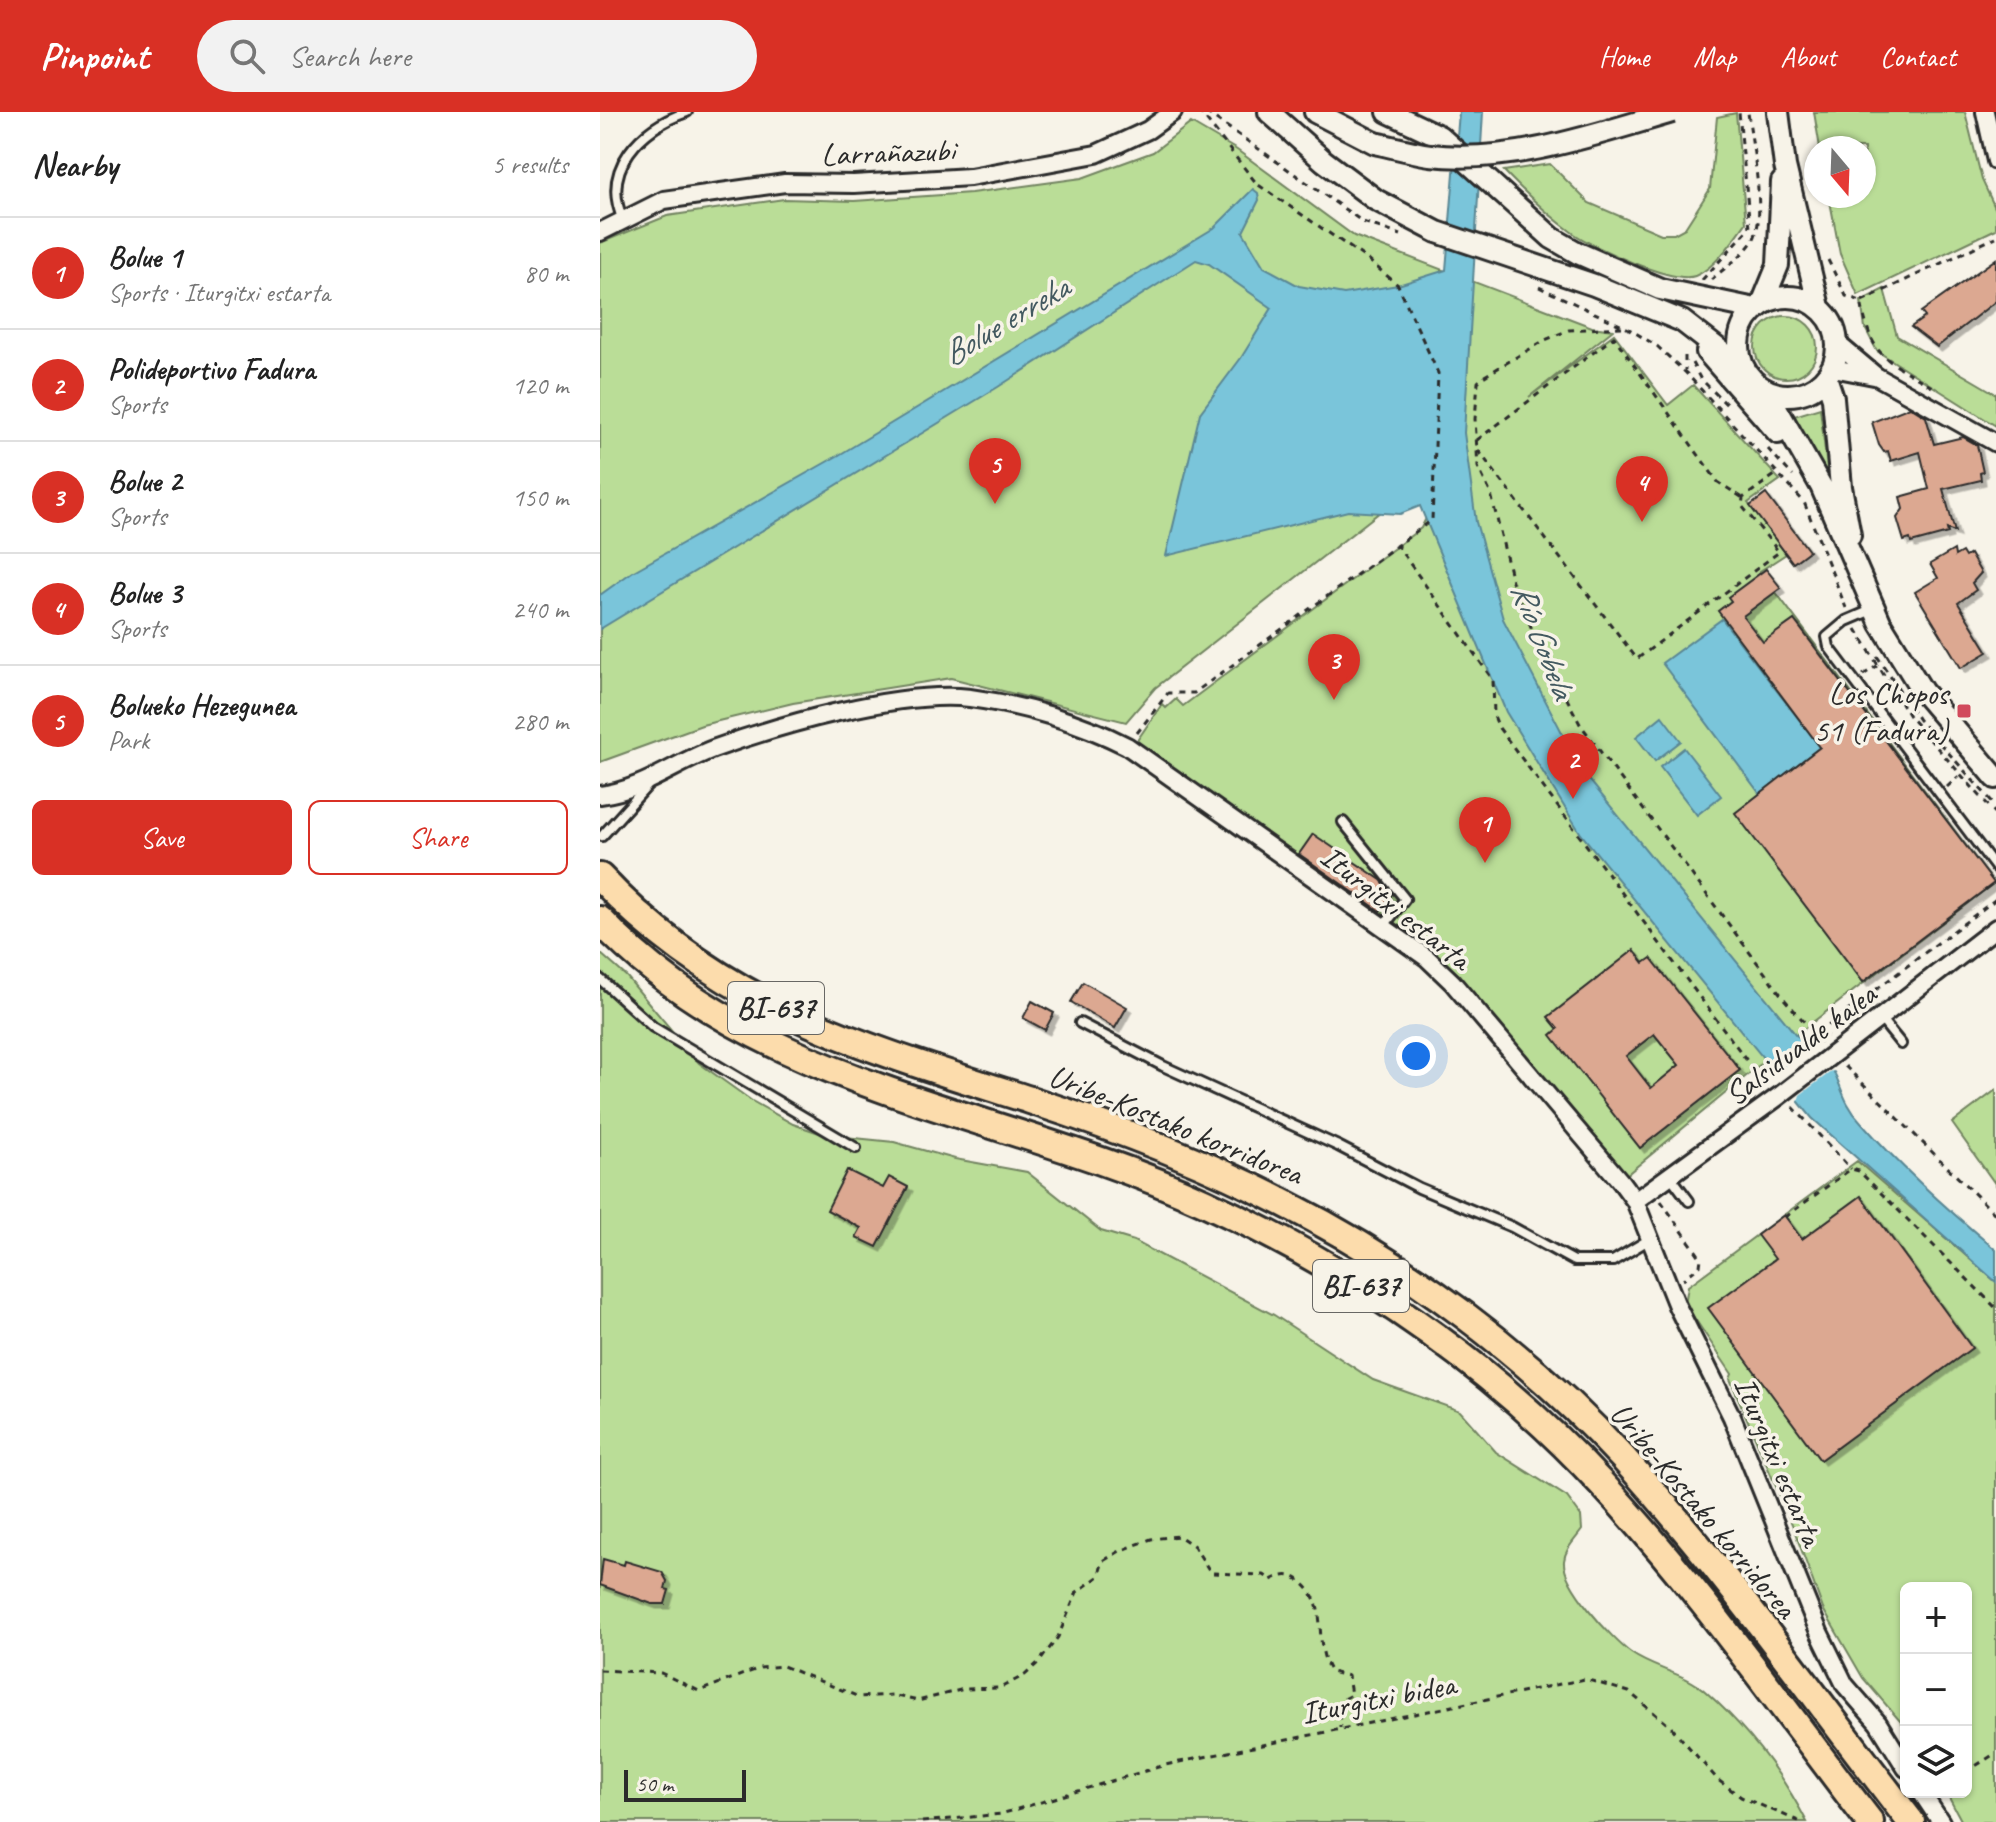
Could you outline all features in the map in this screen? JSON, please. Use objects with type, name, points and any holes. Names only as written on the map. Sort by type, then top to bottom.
[{"type":"highway","name":"Uribe-Kostako korridorea","points":[[600,877],[639,915],[702,964],[804,1023],[879,1053],[1118,1130],[1213,1169],[1283,1202],[1413,1277],[1523,1363],[1620,1455],[1691,1537],[1911,1822]]},
{"type":"highway","name":"Uribe-Kostako korridorea","points":[[600,920],[680,991],[786,1051],[862,1083],[1111,1164],[1202,1201],[1321,1262],[1404,1313],[1502,1389],[1599,1480],[1666,1556],[1870,1822]]},
{"type":"street","name":"Larrañazubi","points":[[600,232],[664,200],[785,183],[854,184],[970,177],[1096,154],[1148,130],[1173,112]]},
{"type":"street","points":[[1269,112],[1324,161],[1376,200],[1437,232],[1594,285],[1663,316],[1682,321],[1744,369],[1766,390],[1801,446],[1874,609],[1923,692],[1996,778]]},
{"type":"street","points":[[1315,112],[1375,143],[1430,155],[1513,153],[1557,145],[1672,112]]},
{"type":"street","points":[[1388,112],[1439,136],[1552,238],[1617,273],[1689,297],[1758,306],[1785,297],[1797,297],[1819,307],[1829,317],[1838,344],[1876,376],[1996,443]]},
{"type":"street","points":[[1778,112],[1785,166],[1819,307]]},
{"type":"street","points":[[1985,112],[1996,161]]},
{"type":"street","points":[[1744,369],[1739,337],[1778,265],[1785,166]]},
{"type":"street","points":[[1663,316],[1706,351],[1775,428],[1815,493],[1834,542],[1856,568]]},
{"type":"street","points":[[1838,344],[1830,373],[1841,487],[1856,568]]},
{"type":"street","points":[[1766,390],[1779,395],[1805,392],[1830,373],[1876,376]]},
{"type":"street","name":"Iturgitxi estarta","points":[[600,795],[652,780],[693,757],[754,734],[917,700],[968,698],[1097,731],[1127,746],[1383,927],[1452,982],[1635,1201],[1677,1306],[1732,1417],[1819,1632],[1845,1685],[1878,1723],[1900,1758]]},
{"type":"street","name":"Salsidualde kalea","points":[[1635,1201],[1671,1177],[1777,1094],[1834,1059],[1880,1018],[1996,928]]},
{"type":"street","points":[[1925,1798],[1941,1822]]},
{"type":"lane","points":[[623,220],[613,202],[615,182],[625,154],[646,130],[687,112]]},
{"type":"lane","points":[[1874,609],[1851,618],[1827,637],[1829,647],[1996,868]]},
{"type":"lane","points":[[602,836],[652,780]]},
{"type":"lane","points":[[1343,822],[1405,899],[1383,927]]},
{"type":"lane","points":[[600,979],[653,1027],[856,1148]]},
{"type":"lane","points":[[1880,1018],[1901,1044]]},
{"type":"lane","points":[[1080,1023],[1419,1188],[1512,1227],[1574,1261],[1613,1261],[1650,1238]]},
{"type":"lane","points":[[1671,1177],[1689,1201]]},
{"type":"path","points":[[1127,746],[1168,693],[1194,693],[1432,520],[1438,373],[1414,327],[1398,285],[1367,259],[1257,184],[1200,112]]},
{"type":"path","points":[[1206,112],[1363,222],[1405,237]]},
{"type":"path","points":[[1700,284],[1706,272],[1750,228],[1739,112]]},
{"type":"path","points":[[1708,283],[1754,240],[1757,228],[1757,189],[1748,112]]},
{"type":"path","points":[[1846,296],[1861,301],[1996,237]]},
{"type":"path","points":[[1527,282],[1657,346],[1779,472],[1804,502],[1851,618],[1909,716],[1996,814]]},
{"type":"path","points":[[1861,301],[1865,328],[1877,351],[1935,389]]},
{"type":"path","points":[[1623,327],[1569,330],[1545,340],[1483,377],[1478,382],[1478,467],[1491,494],[1512,581],[1536,639],[1580,724],[1785,1000],[1816,1035],[1828,1036]]},
{"type":"path","points":[[1476,441],[1614,337],[1718,482],[1743,498]]},
{"type":"path","points":[[1685,356],[1686,373]]},
{"type":"path","points":[[1477,449],[1637,659],[1779,552],[1742,506],[1743,498],[1779,472]]},
{"type":"path","points":[[1396,544],[1493,680],[1494,716],[1499,728],[1777,1094],[1996,1308]]},
{"type":"path","points":[[1816,1035],[1996,899]]},
{"type":"path","points":[[1834,1059],[1849,1068],[1996,1215]]},
{"type":"path","points":[[1785,1217],[1851,1169]]},
{"type":"path","points":[[600,1670],[661,1673],[699,1691],[760,1668],[783,1666],[859,1697],[892,1695],[918,1701],[974,1687],[1000,1688],[1025,1675],[1040,1661],[1058,1637],[1077,1592],[1098,1577],[1103,1561],[1151,1539],[1179,1536],[1194,1546],[1211,1573],[1264,1575],[1271,1580],[1281,1575],[1296,1577],[1314,1594],[1321,1608],[1325,1663],[1331,1672],[1348,1676],[1352,1686],[1351,1695],[1339,1701],[1340,1728]]},
{"type":"path","name":"Iturgitxi bidea","points":[[922,1822],[1001,1814],[1165,1765],[1585,1679],[1629,1692],[1671,1727],[1718,1780],[1741,1797],[1801,1822]]},
{"type":"path","points":[[1972,1768],[1996,1753]]},
{"type":"green space","points":[[1814,112],[1965,112],[1982,180],[1996,210],[1996,229],[1858,295],[1840,254],[1831,208],[1876,208],[1876,136],[1818,136]]},
{"type":"green space","points":[[1736,113],[1746,223],[1716,261],[1695,276],[1669,275],[1652,270],[1583,239],[1546,212],[1504,171],[1550,164],[1589,203],[1661,234],[1674,234],[1685,228],[1710,189],[1717,117]]},
{"type":"green space","points":[[1191,123],[1237,150],[1354,236],[1592,327],[1613,330],[1529,397],[1614,334],[1668,405],[1693,385],[1780,480],[1748,503],[1786,554],[1760,571],[1994,883],[1796,1035],[1625,1176],[1454,977],[1379,912],[1136,742],[1162,704],[1166,708],[1176,699],[1183,706],[1421,528],[1463,447],[1155,688],[1126,722],[951,678],[793,703],[702,725],[600,762],[600,243],[667,216],[784,199],[854,201],[971,193],[1082,178],[1153,152]]},
{"type":"green space","points":[[1884,289],[1897,336],[1996,394],[1996,426],[1877,351],[1865,328],[1861,301]]},
{"type":"green space","points":[[1786,316],[1798,318],[1808,325],[1815,335],[1815,359],[1808,369],[1798,376],[1786,378],[1774,376],[1764,369],[1757,359],[1755,347],[1757,335],[1764,325],[1774,318]]},
{"type":"green space","points":[[1820,408],[1829,485],[1794,416]]},
{"type":"green space","points":[[600,953],[627,977],[699,1063],[752,1101],[793,1124],[825,1135],[894,1142],[955,1159],[1027,1172],[1101,1231],[1134,1241],[1274,1315],[1373,1380],[1460,1411],[1496,1452],[1567,1497],[1581,1516],[1582,1530],[1568,1549],[1564,1561],[1571,1584],[1590,1611],[1631,1653],[1697,1685],[1722,1706],[1763,1752],[1807,1822],[600,1822]]},
{"type":"green space","points":[[1996,1090],[1996,1185],[1952,1123]]},
{"type":"green space","points":[[1857,1161],[1996,1282],[1996,1822],[1962,1822],[1949,1798],[1972,1798],[1972,1582],[1900,1582],[1900,1721],[1863,1678],[1823,1609],[1792,1524],[1730,1379],[1732,1374],[1685,1304],[1688,1286]]},
{"type":"water","points":[[1459,112],[1483,112],[1464,433],[1476,522],[1503,619],[1582,771],[1796,1035],[1812,1045],[1831,1066],[1845,1099],[1861,1122],[1926,1189],[1996,1250],[1996,1282],[1812,1118],[1581,834],[1506,712],[1420,506],[1400,514],[1348,511],[1166,556],[1200,413],[1241,358],[1272,308],[1209,264],[1196,260],[998,387],[600,629],[600,595],[632,572],[839,455],[1214,228],[1253,189],[1258,193],[1259,200],[1243,232],[1264,267],[1299,286],[1344,294],[1398,285],[1446,270]]},
{"type":"water","points":[[1722,619],[1820,747],[1760,794],[1662,663]]},
{"type":"water","points":[[1662,716],[1681,741],[1655,761],[1636,737]]},
{"type":"water","points":[[1684,748],[1721,796],[1697,815],[1660,767]]},
{"type":"pier","points":[[1811,1039],[1825,1049],[1840,1072],[1832,1071],[1800,1095],[1797,1105],[1769,1071],[1778,1071],[1809,1048]]},
{"type":"building","points":[[1996,259],[1996,301],[1937,347],[1911,327],[1925,317],[1921,312]]},
{"type":"building","points":[[1910,407],[1926,417],[1934,444],[1963,437],[1977,445],[1983,472],[1980,473],[1981,480],[1943,489],[1955,532],[1947,529],[1948,533],[1911,543],[1910,539],[1904,541],[1897,518],[1903,509],[1900,497],[1929,489],[1920,452],[1891,461],[1888,451],[1884,452],[1879,445],[1872,422]]},
{"type":"building","points":[[1766,494],[1809,551],[1793,563],[1750,506]]},
{"type":"building","points":[[1954,550],[1955,556],[1962,552],[1965,557],[1970,554],[1981,573],[1972,583],[1976,590],[1958,603],[1988,652],[1961,668],[1915,592],[1938,578],[1930,564]]},
{"type":"building","points":[[1766,569],[1781,588],[1743,616],[1763,642],[1794,620],[1994,883],[1863,982],[1735,813],[1820,747],[1718,611],[1731,601],[1728,597]]},
{"type":"building","points":[[1313,834],[1381,880],[1392,894],[1380,911],[1299,854]]},
{"type":"building","points":[[1634,950],[1644,963],[1651,958],[1740,1070],[1640,1148],[1551,1035],[1558,1029],[1548,1017]],"holes":[[[1654,1034],[1679,1065],[1651,1088],[1626,1056]]]},
{"type":"building","points":[[1083,982],[1127,1007],[1115,1028],[1071,1002]]},
{"type":"building","points":[[1032,1001],[1054,1013],[1045,1030],[1023,1018]]},
{"type":"building","points":[[847,1170],[883,1188],[889,1177],[908,1187],[877,1247],[856,1237],[861,1228],[827,1210]]},
{"type":"building","points":[[1861,1196],[1972,1348],[1820,1460],[1708,1308],[1775,1259],[1757,1235],[1784,1215],[1802,1239]]},
{"type":"building","points":[[603,1559],[624,1565],[625,1561],[662,1572],[667,1581],[665,1589],[669,1590],[665,1604],[652,1604],[600,1585]]},
{"type":"place","name":"Bolueko Hezegunea","points":[[995,504]]},
{"type":"place","name":"Bolue 3","points":[[1642,522]]},
{"type":"place","name":"Bolue 2","points":[[1334,700]]},
{"type":"place","name":"Los Chopos 51 (Fadura)","points":[[1964,711]]},
{"type":"place","name":"Polideportivo Fadura","points":[[1573,799]]},
{"type":"place","name":"Bolue 1","points":[[1485,863]]},
{"type":"water label","name":"Bolue erreka","points":[[1005,320]]},
{"type":"water label","name":"Río Gobela","points":[[1544,640]]}]
